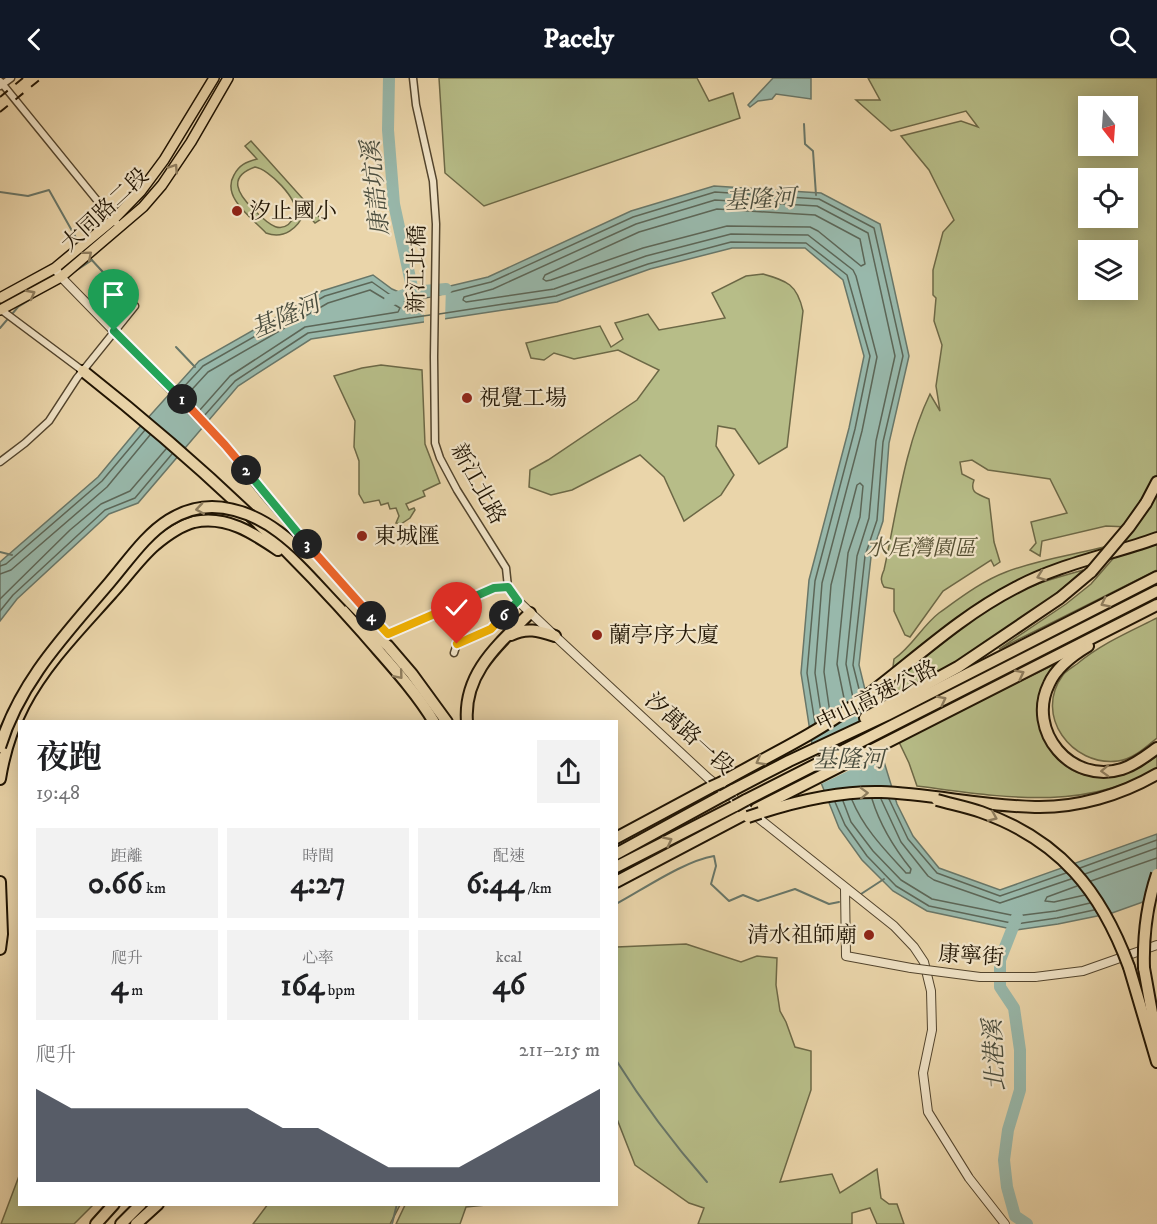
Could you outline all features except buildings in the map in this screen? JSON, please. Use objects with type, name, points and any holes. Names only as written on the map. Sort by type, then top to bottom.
[{"type":"highway","points":[[83,372],[203,472],[300,566],[348,614],[402,678],[433,720]]},
{"type":"highway","points":[[618,853],[733,790],[885,712],[958,668],[1060,598],[1091,572],[1129,527],[1157,482]]},
{"type":"highway","points":[[0,747],[16,706],[48,655],[154,531],[169,520],[195,508],[213,507],[234,510],[270,525],[286,537],[383,637],[446,720]]},
{"type":"highway","points":[[0,779],[6,749],[16,723],[40,679],[153,547],[178,528],[205,521],[224,522],[255,534],[300,566]]},
{"type":"highway","points":[[618,835],[722,782],[851,708],[954,626],[1013,588],[1054,571],[1157,538]]},
{"type":"highway","name":"中山高速公路","points":[[885,712],[1157,577]]},
{"type":"highway","name":"中山高速公路","points":[[618,866],[1157,591]]},
{"type":"highway","points":[[618,881],[1157,605]]},
{"type":"highway","points":[[466,720],[467,696],[473,680],[492,650],[530,613]]},
{"type":"highway","points":[[348,614],[356,617],[376,639],[388,646]]},
{"type":"highway","points":[[1118,626],[1084,648],[1061,667],[1049,683],[1042,707],[1043,723],[1053,746],[1062,756],[1088,771],[1105,772],[1122,769],[1157,748]]},
{"type":"highway","points":[[501,642],[521,631],[538,631],[555,636]]},
{"type":"highway","points":[[758,811],[810,799],[864,792],[1025,806],[1058,806],[1111,795],[1157,774]]},
{"type":"highway","points":[[918,795],[982,813],[1011,825],[1043,844],[1070,866],[1090,888],[1118,936],[1157,1062]]},
{"type":"highway","points":[[1157,874],[1148,906],[1144,950],[1144,968],[1157,1042]]},
{"type":"highway","points":[[0,882],[2,934],[0,949]]},
{"type":"highway","points":[[96,1224],[112,1206]]},
{"type":"highway","points":[[121,1224],[139,1206]]},
{"type":"highway","points":[[136,1224],[156,1206]]},
{"type":"main road","name":"大同路二段","points":[[0,298],[55,268],[113,220],[141,191],[165,160],[214,78]]},
{"type":"main road","name":"大同路二段","points":[[4,312],[63,279],[69,271],[143,207],[162,185],[191,142],[228,78]]},
{"type":"street","points":[[10,78],[1,84],[121,227]]},
{"type":"street","name":"新江北橋","points":[[413,78],[416,105],[434,182],[436,224],[434,357]]},
{"type":"street","points":[[55,268],[63,279],[222,441],[322,562],[388,634],[494,588],[508,587]]},
{"type":"street","points":[[0,462],[49,421],[83,372],[135,306]]},
{"type":"street","points":[[4,312],[83,372]]},
{"type":"street","name":"新江北路","points":[[434,357],[435,443],[440,458],[458,492],[506,568],[508,587]]},
{"type":"street","name":"汐萬路一段","points":[[508,587],[530,613],[708,778],[894,926],[914,947],[924,962],[931,992],[932,1022],[923,1073],[928,1112],[969,1179],[1005,1224]]},
{"type":"street","points":[[454,652],[457,644],[491,629],[518,601]]},
{"type":"street","name":"康寧街","points":[[845,889],[846,956],[911,968],[980,977],[1035,977],[1083,971],[1157,945]]},
{"type":"green space","points":[[439,78],[697,78],[709,101],[733,93],[740,118],[484,206],[445,173]]},
{"type":"green space","name":"水尾灣園區","points":[[868,78],[1157,78],[1157,538],[1031,579],[903,667],[893,667],[894,659],[906,649],[933,618],[980,585],[1020,567],[1119,543],[1128,527],[1106,526],[1042,541],[1040,556],[1030,550],[1036,543],[1031,522],[1067,513],[1050,479],[988,470],[972,460],[960,462],[962,474],[974,480],[974,491],[989,499],[994,542],[1000,562],[994,566],[991,560],[943,591],[910,637],[905,635],[894,611],[894,589],[884,587],[881,579],[907,458],[930,394],[940,411],[936,386],[942,345],[934,321],[936,298],[933,295],[933,270],[943,232],[954,220],[929,170],[901,136],[961,121],[978,127],[966,111],[891,131],[856,100],[880,100]]},
{"type":"green space","points":[[251,141],[321,219],[315,223],[305,212],[290,231],[273,235],[266,233],[246,214],[235,199],[231,183],[241,166],[257,159],[245,146]],"holes":[[[255,167],[261,169],[282,186],[292,201],[296,214],[286,226],[280,228],[269,224],[243,198],[240,192],[238,181],[241,176]]]},
{"type":"green space","points":[[763,274],[790,285],[798,295],[803,311],[787,447],[759,464],[735,429],[718,426],[716,446],[734,475],[721,495],[684,521],[664,477],[640,455],[572,490],[551,495],[529,487],[530,470],[637,400],[659,370],[618,350],[574,359],[554,353],[544,360],[531,358],[526,343],[600,326],[611,347],[623,339],[615,323],[648,314],[659,330],[725,318],[712,293],[746,276]]},
{"type":"green space","points":[[381,365],[422,370],[425,444],[440,483],[423,491],[425,496],[406,504],[409,510],[414,508],[415,510],[410,518],[401,524],[396,523],[399,516],[396,508],[390,509],[388,503],[381,505],[379,500],[364,503],[359,494],[359,461],[354,447],[355,421],[334,376]]},
{"type":"green space","points":[[1157,543],[1157,570],[999,649],[1066,604],[1091,584],[1117,554]]},
{"type":"green space","points":[[1083,570],[1015,625],[888,699],[887,688],[975,617],[1014,594]]},
{"type":"green space","points":[[1157,618],[1157,738],[1139,752],[1123,760],[1101,761],[1086,756],[1072,747],[1062,735],[1055,721],[1052,706],[1055,690],[1064,674],[1086,657]]},
{"type":"green space","points":[[1061,661],[1046,679],[1038,700],[1039,724],[1043,736],[1056,757],[1075,771],[1096,776],[1124,773],[1157,756],[1157,768],[1129,782],[1100,791],[1070,796],[1009,797],[917,786],[899,742]]},
{"type":"green space","points":[[686,944],[741,962],[757,956],[777,958],[776,985],[780,1011],[795,1047],[811,1051],[811,1090],[780,1182],[832,1174],[840,1193],[877,1169],[881,1198],[889,1204],[897,1204],[904,1224],[877,1224],[870,1208],[852,1213],[852,1224],[698,1224],[704,1208],[689,1203],[635,1165],[618,1122],[618,947]]},
{"type":"green space","points":[[18,1179],[18,1206],[92,1206],[74,1224],[1,1224]]},
{"type":"green space","points":[[266,1206],[399,1206],[390,1224],[253,1224]]},
{"type":"green space","points":[[404,1206],[476,1206],[466,1207],[460,1224],[396,1224]]},
{"type":"water","points":[[773,78],[811,78],[811,99],[776,94],[772,99],[758,101],[750,107],[748,105]]},
{"type":"water","name":"基隆河","points":[[714,186],[821,193],[880,224],[909,356],[889,443],[883,521],[871,557],[859,665],[877,739],[897,804],[913,836],[939,868],[1000,890],[1157,834],[1157,897],[1112,913],[1016,930],[927,911],[893,891],[862,860],[839,828],[816,770],[801,673],[809,580],[849,428],[864,356],[843,280],[805,248],[732,248],[650,269],[557,302],[311,339],[238,386],[138,503],[109,514],[17,599],[0,621],[0,562],[98,477],[199,361],[322,291],[373,275],[392,289],[408,296],[488,277],[631,211]]},
{"type":"pier","points":[[446,284],[445,322],[424,325],[424,289]]},
{"type":"pier","points":[[874,715],[885,753],[819,785],[813,771],[810,748]]},
{"type":"waterway","name":"康誥坑溪","points":[[389,78],[388,130],[394,204],[413,292]]},
{"type":"waterway","points":[[804,124],[805,144],[813,151],[816,195]]},
{"type":"waterway","points":[[0,192],[28,196],[49,190],[80,245]]},
{"type":"waterway","points":[[89,257],[114,284]]},
{"type":"waterway","points":[[74,272],[92,260]]},
{"type":"waterway","name":"基隆河","points":[[390,300],[413,292],[446,289]]},
{"type":"waterway","points":[[0,328],[18,307],[39,294]]},
{"type":"waterway","points":[[176,347],[195,367]]},
{"type":"waterway","points":[[0,552],[12,555]]},
{"type":"waterway","points":[[618,903],[677,869],[714,856],[716,866],[711,884],[729,901],[743,895],[758,901],[795,889],[829,904],[839,902]]},
{"type":"waterway","points":[[861,894],[884,879]]},
{"type":"waterway","name":"北港溪","points":[[1017,917],[1000,960],[1000,987],[1014,1008],[1020,1050],[1020,1090],[1008,1130],[1004,1160],[1007,1187],[1015,1216],[1027,1224]]},
{"type":"waterway","points":[[618,1063],[659,1123],[707,1182]]},
{"type":"waterway","points":[[392,1224],[396,1206]]},
{"type":"railway","points":[[0,97],[23,78]]},
{"type":"railway","points":[[0,112],[42,78]]},
{"type":"place","name":"汐止國小","points":[[237,211]]},
{"type":"place","name":"視覺工場","points":[[467,398]]},
{"type":"place","name":"東城匯","points":[[362,536]]},
{"type":"place","name":"蘭亭序大廈","points":[[597,635]]},
{"type":"place","name":"清水祖師廟","points":[[869,935]]},
{"type":"route","points":[[114,331],[225,445],[344,587],[388,634],[494,588],[508,587],[518,601],[491,629],[457,644]]}]
